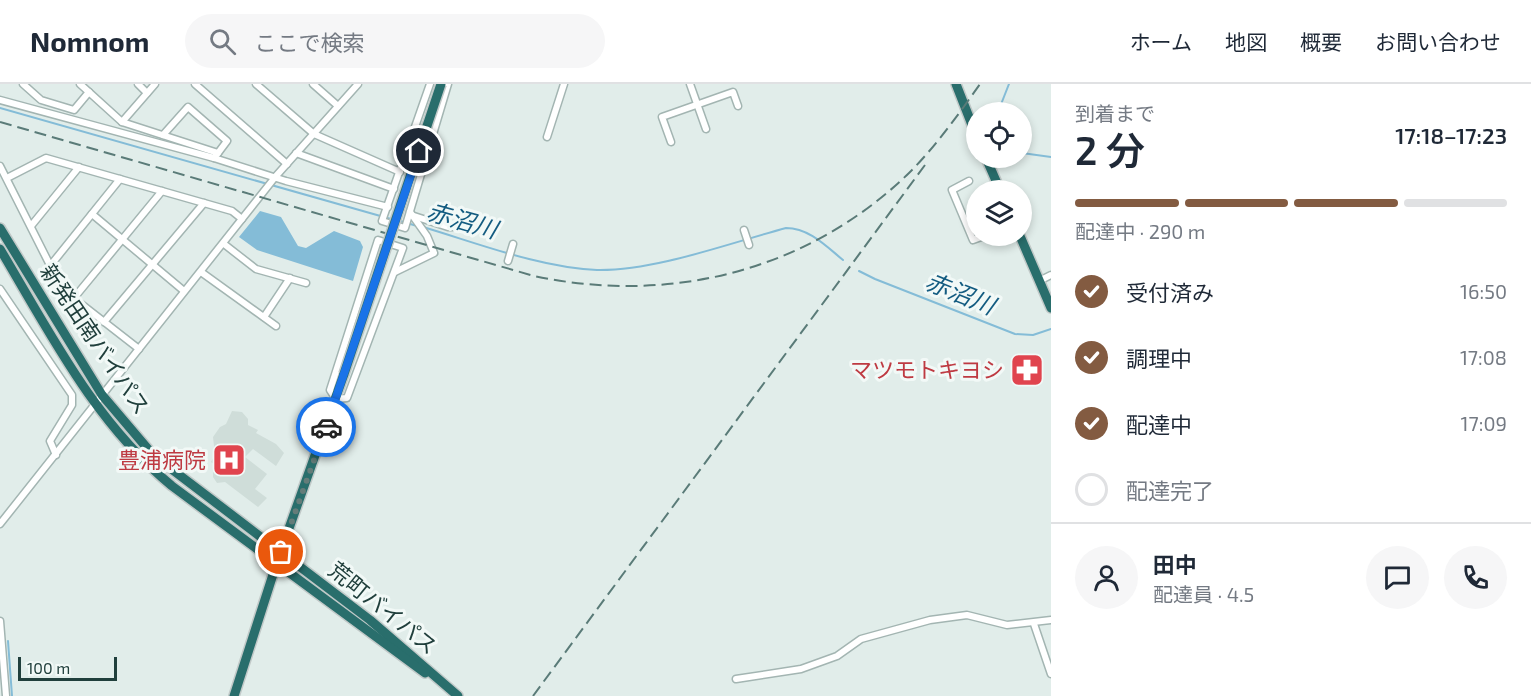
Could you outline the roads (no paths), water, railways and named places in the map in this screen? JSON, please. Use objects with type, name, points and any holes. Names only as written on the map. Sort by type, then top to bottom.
[{"type":"highway","points":[[234,696],[277,562],[336,399],[441,84]]},
{"type":"highway","points":[[956,84],[966,110]]},
{"type":"highway","name":"新発田南バイパス","points":[[0,228],[102,395],[140,440],[166,466],[281,552]]},
{"type":"highway","points":[[1024,246],[1051,308]]},
{"type":"highway","name":"新発田南バイパス","points":[[0,249],[95,404],[128,444],[156,473],[277,562]]},
{"type":"highway","name":"荒町バイパス","points":[[281,552],[370,620],[458,696]]},
{"type":"highway","name":"荒町バイパス","points":[[277,562],[458,696]]},
{"type":"street","points":[[23,84],[41,99],[74,110],[89,92]]},
{"type":"street","points":[[80,84],[123,122],[286,181],[388,207]]},
{"type":"street","points":[[138,84],[147,93]]},
{"type":"street","points":[[123,122],[155,84]]},
{"type":"street","points":[[195,84],[287,164]]},
{"type":"street","points":[[256,84],[314,134],[400,172]]},
{"type":"street","points":[[313,84],[338,106]]},
{"type":"street","points":[[0,524],[276,176],[358,84]]},
{"type":"street","points":[[430,84],[382,221],[394,226],[405,228],[412,214],[448,84]]},
{"type":"street","points":[[547,137],[564,84]]},
{"type":"street","points":[[690,84],[706,129]]},
{"type":"street","points":[[671,142],[662,117],[732,92],[738,106]]},
{"type":"street","points":[[0,100],[216,156]]},
{"type":"street","points":[[163,135],[188,107],[227,141],[216,156]]},
{"type":"street","points":[[296,153],[394,189]]},
{"type":"street","points":[[7,178],[46,158],[232,211],[242,219]]},
{"type":"street","points":[[0,166],[62,289],[139,349]]},
{"type":"street","points":[[31,226],[79,167]]},
{"type":"street","points":[[50,266],[120,179]]},
{"type":"street","points":[[966,183],[952,190],[966,223]]},
{"type":"street","points":[[74,298],[162,191]]},
{"type":"street","points":[[104,322],[204,203]]},
{"type":"street","points":[[92,214],[184,291]]},
{"type":"street","points":[[412,214],[448,227],[462,227]]},
{"type":"street","points":[[395,272],[434,253],[427,236],[412,214]]},
{"type":"street","points":[[744,230],[749,245]]},
{"type":"street","points":[[378,240],[403,248],[395,272],[347,398],[336,399],[330,390],[378,240]]},
{"type":"street","points":[[224,244],[256,269],[306,283]]},
{"type":"street","points":[[508,261],[513,244]]},
{"type":"street","points":[[201,272],[276,326]]},
{"type":"street","points":[[1039,281],[1051,275]]},
{"type":"street","points":[[264,317],[290,278]]},
{"type":"street","points":[[0,289],[72,395],[72,405],[50,441],[56,455]]},
{"type":"street","points":[[736,679],[801,669],[837,656],[861,639],[930,620],[967,615],[1007,625],[1034,624],[1051,620]]},
{"type":"street","points":[[0,621],[6,696]]},
{"type":"street","points":[[1034,624],[1051,674]]},
{"type":"water","points":[[260,211],[281,217],[298,246],[306,248],[334,231],[360,241],[363,247],[353,281],[257,250],[239,237]]},
{"type":"waterway","points":[[1002,102],[1009,84]]},
{"type":"waterway","name":"赤沼川","points":[[0,108],[391,219]]},
{"type":"waterway","points":[[1032,154],[1051,157]]},
{"type":"waterway","name":"赤沼川","points":[[397,220],[417,226]]},
{"type":"waterway","name":"赤沼川","points":[[423,227],[532,260],[597,270],[643,266],[668,261],[786,228],[810,234],[843,260]]},
{"type":"waterway","name":"赤沼川","points":[[859,271],[1015,334],[1033,335],[1051,329]]},
{"type":"waterway","points":[[8,641],[12,696]]},
{"type":"railway","points":[[0,122],[534,276],[585,284],[636,286],[686,282],[735,272],[782,256],[827,235],[869,207],[909,173],[938,141],[980,84]]},
{"type":"railway","points":[[533,696],[925,165]]},
{"type":"place","name":"マツモトキヨシ","points":[[1027,370]]},
{"type":"place","name":"豊浦病院","points":[[229,460]]}]
